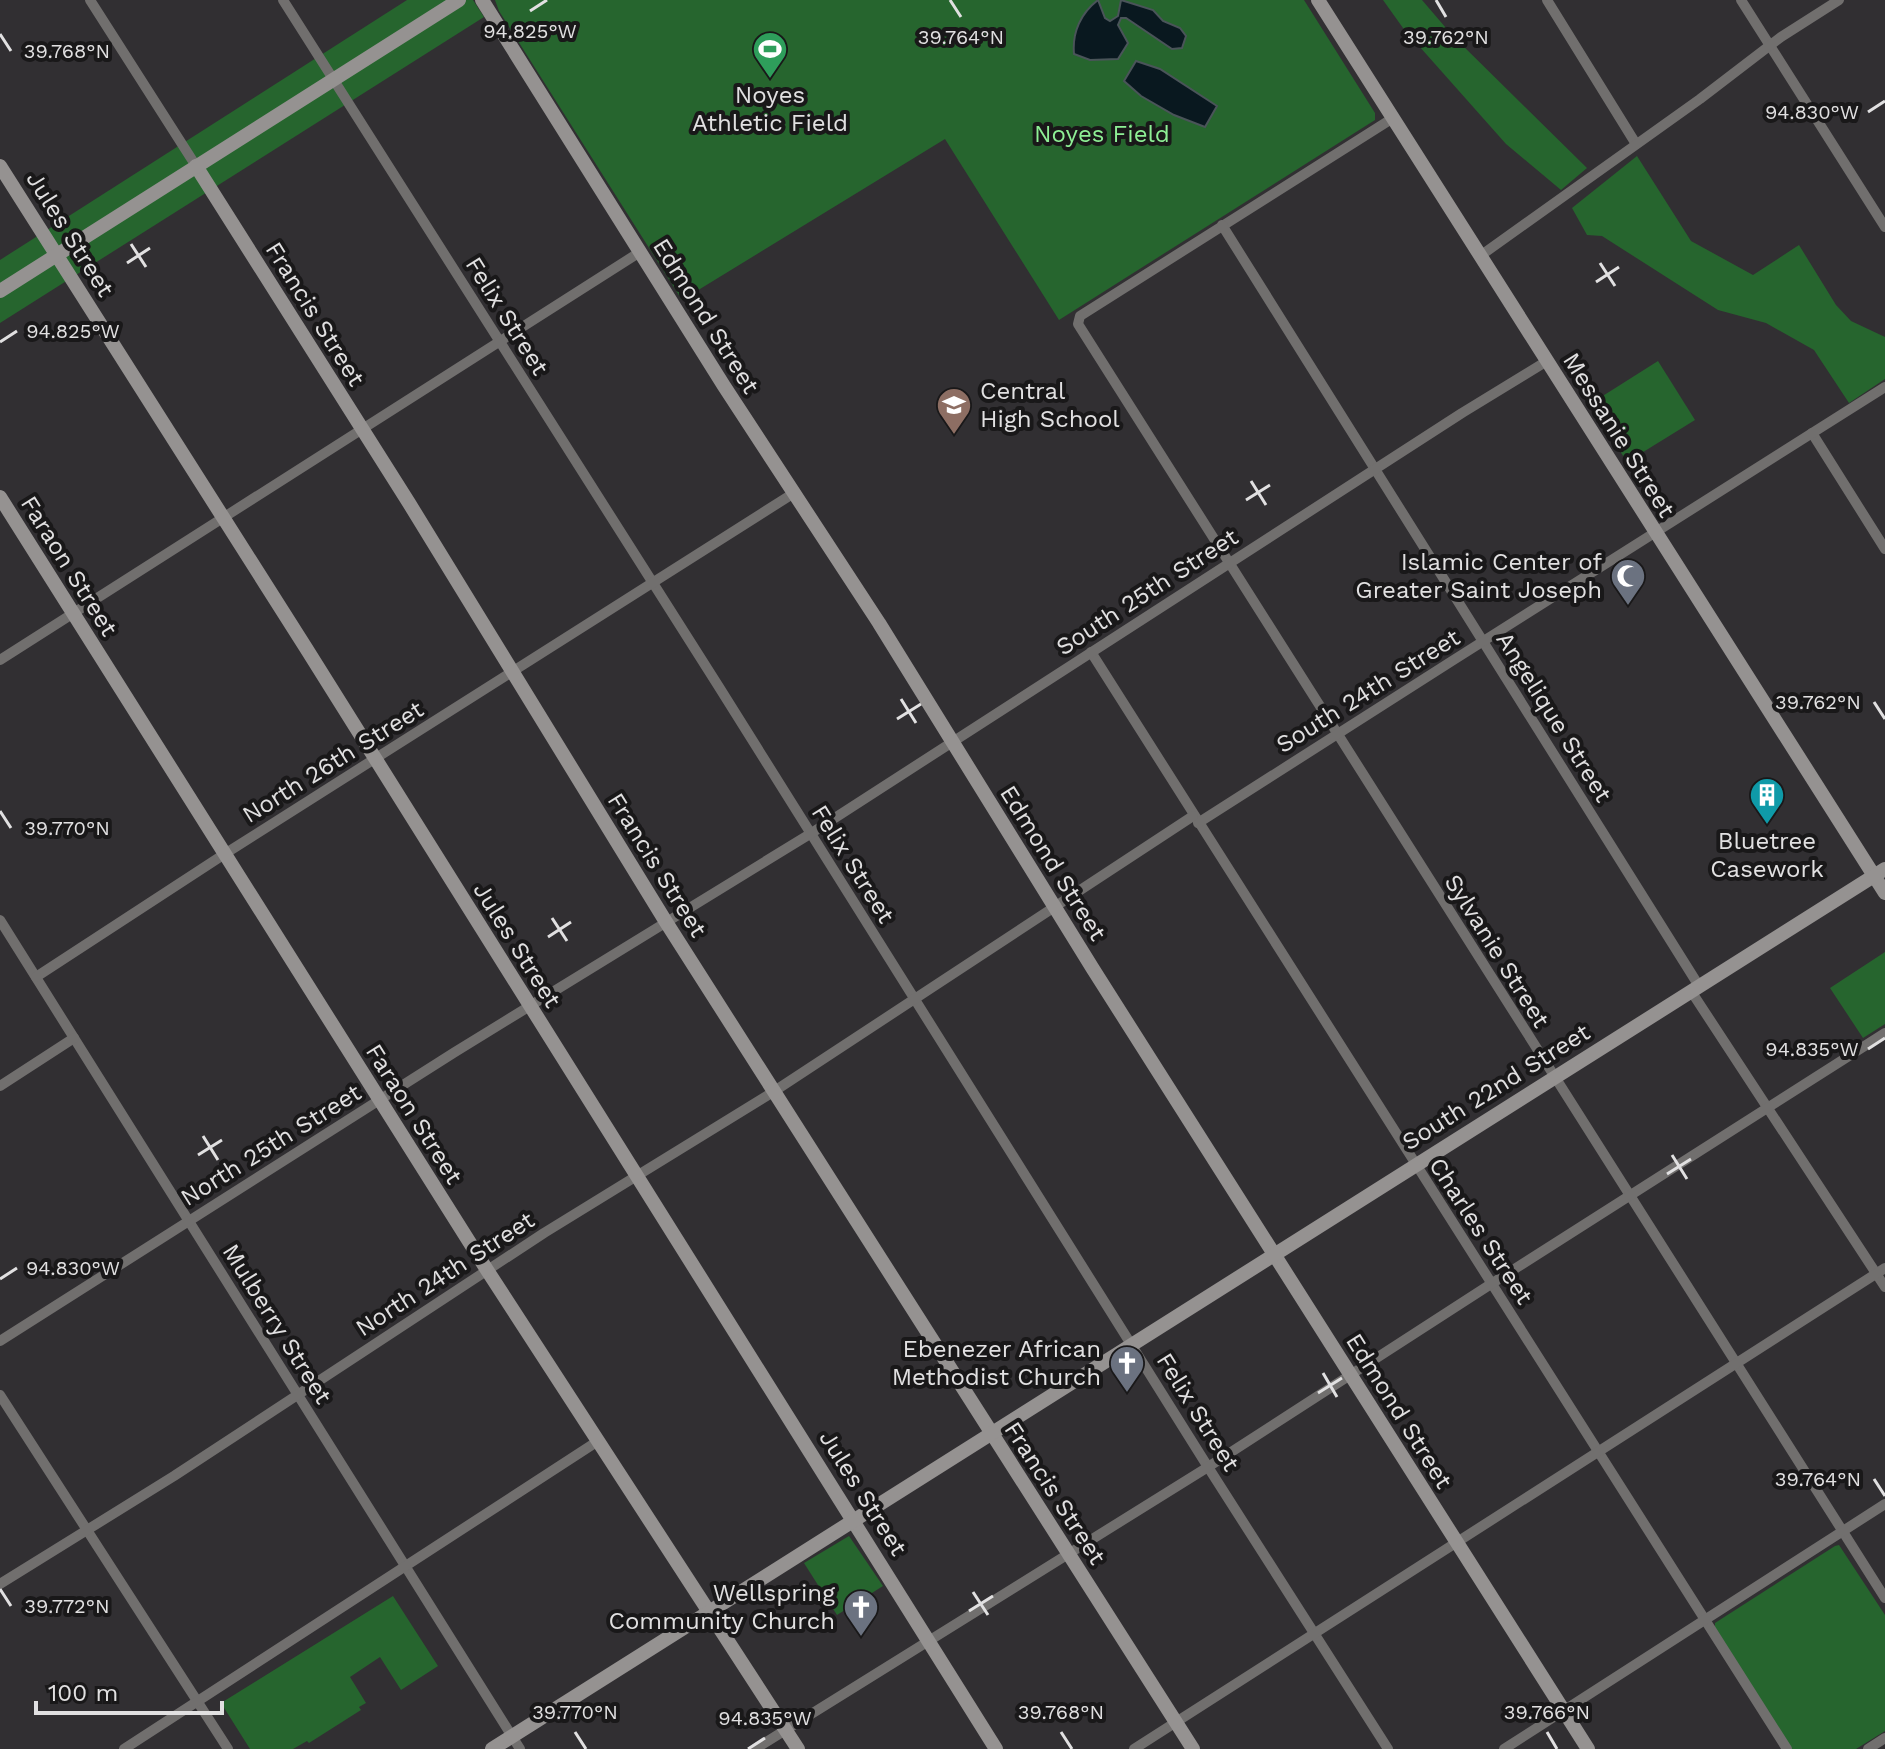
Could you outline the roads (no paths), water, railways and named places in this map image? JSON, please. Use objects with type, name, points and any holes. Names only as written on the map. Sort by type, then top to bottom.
[{"type":"street","name":"Francis Street","points":[[90,0],[362,429],[773,1092],[1193,1749]]},
{"type":"street","name":"Felix Street","points":[[283,0],[1388,1749]]},
{"type":"street","points":[[0,291],[459,0]]},
{"type":"street","name":"Edmond Street","points":[[482,0],[1588,1749]]},
{"type":"street","name":"Messanie Street","points":[[1318,0],[1655,534],[1879,872],[1885,893]]},
{"type":"street","points":[[1547,0],[1636,144]]},
{"type":"street","points":[[1741,0],[1885,227]]},
{"type":"street","points":[[1480,256],[1839,0]]},
{"type":"street","points":[[1222,225],[1393,118]]},
{"type":"street","name":"Jules Street","points":[[0,166],[996,1749]]},
{"type":"street","name":"Sylvanie Street","points":[[1222,225],[1080,316],[1078,324],[1885,1598]]},
{"type":"street","name":"Angelique Street","points":[[1222,225],[1483,642],[1768,1109],[1881,1270],[1885,1287]]},
{"type":"street","points":[[0,660],[640,252]]},
{"type":"street","name":"South 25th Street","points":[[810,834],[1547,361]]},
{"type":"street","name":"South 24th Street","points":[[914,1000],[1055,907],[1483,642],[1885,387]]},
{"type":"street","points":[[1812,433],[1885,549]]},
{"type":"street","name":"North 26th Street","points":[[36,977],[794,493]]},
{"type":"street","name":"Faraon Street","points":[[0,497],[487,1270],[798,1749]]},
{"type":"street","name":"Charles Street","points":[[1091,652],[1787,1749]]},
{"type":"street","name":"North 25th Street","points":[[0,1341],[529,1006],[810,834]]},
{"type":"street","name":"South 22nd Street","points":[[492,1749],[516,1743],[710,1611],[853,1519],[1879,872]]},
{"type":"street","name":"Mulberry Street","points":[[0,920],[516,1743]]},
{"type":"street","name":"North 24th Street","points":[[0,1584],[914,1000]]},
{"type":"street","points":[[755,1749],[1208,1467],[1885,1033]]},
{"type":"street","points":[[0,1086],[74,1038]]},
{"type":"street","points":[[1134,1749],[1881,1270]]},
{"type":"street","points":[[0,1395],[228,1749]]},
{"type":"street","points":[[124,1749],[598,1441]]},
{"type":"street","points":[[1504,1749],[1885,1504]]},
{"type":"street","points":[[1868,1749],[1885,1738]]},
{"type":"place","name":"Noyes Athletic Field","points":[[770,80]]},
{"type":"place","name":"Central High School","points":[[954,436]]},
{"type":"place","name":"Islamic Center of Greater Saint Joseph","points":[[1628,607]]},
{"type":"place","name":"Bluetree Casework","points":[[1767,826]]},
{"type":"place","name":"Ebenezer African Methodist Church","points":[[1127,1394]]},
{"type":"place","name":"Wellspring Community Church","points":[[861,1638]]},
{"type":"park label","name":"Noyes Field","points":[[1102,134]]}]
